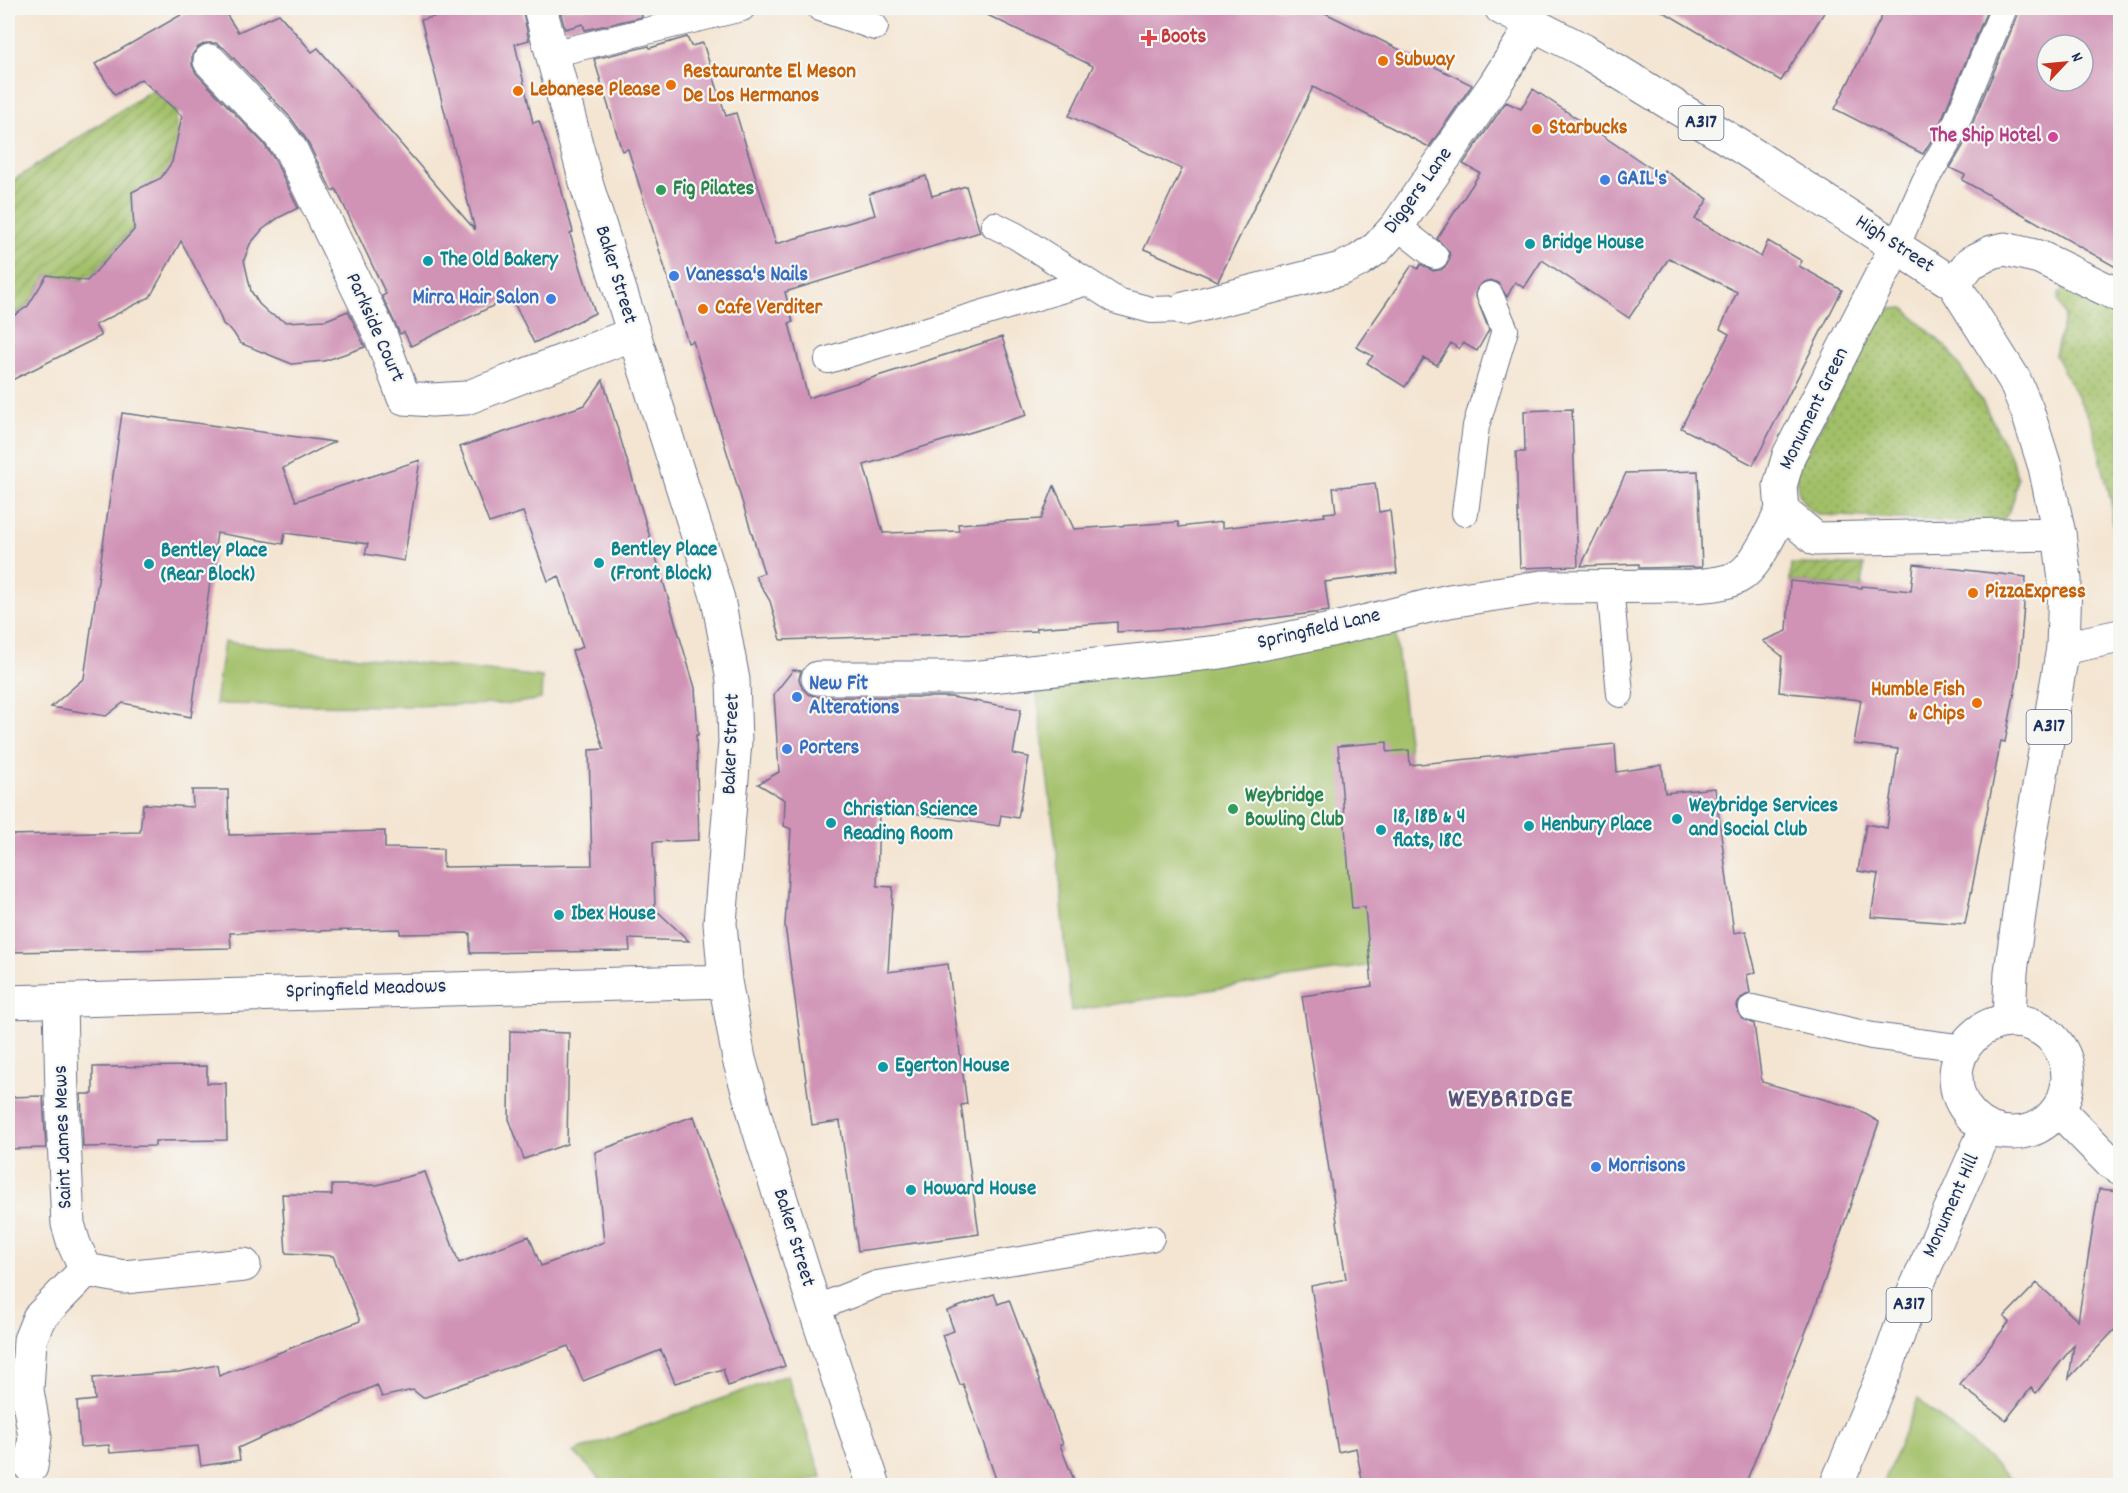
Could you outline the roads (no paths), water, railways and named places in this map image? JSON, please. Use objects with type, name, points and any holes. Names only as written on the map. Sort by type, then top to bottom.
[{"type":"street","name":"Baker Street","points":[[540,8],[587,186],[718,599],[734,680],[735,742],[720,923],[725,981],[739,1059],[815,1309],[874,1485]]},
{"type":"street","name":"High Street","points":[[1501,8],[1583,50],[1743,148],[1954,284],[2014,379],[2023,399],[2045,467],[2059,534],[2065,580],[2063,648]]},
{"type":"street","name":"Diggers Lane","points":[[1184,309],[1341,269],[1377,248],[1397,226],[1494,86],[1534,23]]},
{"type":"street","name":"Parkside Court","points":[[210,60],[277,131],[291,150],[380,334],[404,398],[432,400],[466,398],[633,334]]},
{"type":"street","name":"Monument Green","points":[[1782,511],[1780,486],[1789,455],[1896,247]]},
{"type":"street","points":[[1954,284],[1970,263],[1992,252],[2005,249],[2040,257],[2121,296]]},
{"type":"street","points":[[1782,511],[1816,538],[2059,534]]},
{"type":"street","name":"Springfield Lane","points":[[818,678],[971,678],[1220,652],[1331,630],[1449,601],[1542,587],[1713,584],[1738,578],[1749,569],[1782,511]]},
{"type":"street","points":[[2063,648],[2121,636]]},
{"type":"street","name":"A317","points":[[2009,1020],[2012,972],[2027,856],[2063,648]]},
{"type":"street","name":"Springfield Meadows","points":[[8,1002],[725,981]]},
{"type":"street","name":"Saint James Mews","points":[[60,1001],[68,1224],[74,1245],[86,1270]]},
{"type":"street","points":[[1964,1048],[1975,1034],[1991,1024],[2009,1020],[2026,1022],[2043,1029],[2056,1042],[2065,1057],[2068,1075],[2066,1092],[2058,1109],[2110,1162],[2121,1168]]},
{"type":"street","name":"Monument Hill","points":[[1964,1048],[1956,1065],[1958,1092],[1961,1101],[1972,1116],[1987,1127],[2002,1132],[2018,1133],[2034,1129],[2047,1121],[2058,1109]]},
{"type":"street","name":"Monument Hill","points":[[1836,1485],[1889,1360],[1910,1301],[1987,1127]]},
{"type":"street","points":[[31,1467],[35,1437],[27,1390],[30,1340],[39,1318],[86,1270],[124,1277],[244,1266]]},
{"type":"lane","points":[[551,54],[742,8]]},
{"type":"lane","points":[[820,8],[875,27]]},
{"type":"lane","points":[[1896,247],[1925,181],[1949,140],[2004,8]]},
{"type":"lane","points":[[994,225],[1016,236],[1117,301],[1151,310],[1184,309]]},
{"type":"lane","points":[[1397,226],[1435,256]]},
{"type":"lane","points":[[828,360],[1087,282]]},
{"type":"lane","points":[[1465,513],[1476,426],[1505,330],[1490,295]]},
{"type":"lane","points":[[1610,586],[1620,694]]},
{"type":"lane","points":[[1752,1008],[1872,1036],[1964,1048]]},
{"type":"lane","points":[[815,1309],[877,1284],[1151,1238]]},
{"type":"place","name":"Boots","points":[[1149,38]]},
{"type":"place","name":"Subway","points":[[1383,61]]},
{"type":"place","name":"Restaurante El Meson De Los Hermanos","points":[[671,85]]},
{"type":"place","name":"Lebanese Please","points":[[518,91]]},
{"type":"place","name":"Starbucks","points":[[1537,129]]},
{"type":"place","name":"The Ship Hotel","points":[[2053,137]]},
{"type":"place","name":"GAIL's","points":[[1605,180]]},
{"type":"place","name":"Fig Pilates","points":[[661,190]]},
{"type":"place","name":"Bridge House","points":[[1530,244]]},
{"type":"place","name":"The Old Bakery","points":[[428,261]]},
{"type":"place","name":"Vanessa's Nails","points":[[674,276]]},
{"type":"place","name":"Mirra Hair Salon","points":[[551,299]]},
{"type":"place","name":"Cafe Verditer","points":[[703,309]]},
{"type":"place","name":"Bentley Place (Front Block)","points":[[599,563]]},
{"type":"place","name":"Bentley Place (Rear Block)","points":[[149,564]]},
{"type":"place","name":"PizzaExpress","points":[[1973,593]]},
{"type":"place","name":"New Fit Alterations","points":[[797,697]]},
{"type":"place","name":"Humble Fish & Chips","points":[[1977,703]]},
{"type":"place","name":"Porters","points":[[787,749]]},
{"type":"place","name":"Weybridge Bowling Club","points":[[1233,809]]},
{"type":"place","name":"Weybridge Services and Social Club","points":[[1677,819]]},
{"type":"place","name":"Christian Science Reading Room","points":[[831,823]]},
{"type":"place","name":"Henbury Place","points":[[1529,826]]},
{"type":"place","name":"18, 18B & 4 flats, 18C","points":[[1381,830]]},
{"type":"place","name":"Ibex House","points":[[559,915]]},
{"type":"place","name":"Egerton House","points":[[883,1067]]},
{"type":"place","name":"Morrisons","points":[[1596,1167]]},
{"type":"place","name":"Howard House","points":[[911,1190]]},
{"type":"district","name":"WEYBRIDGE","points":[[1511,1100]]}]
